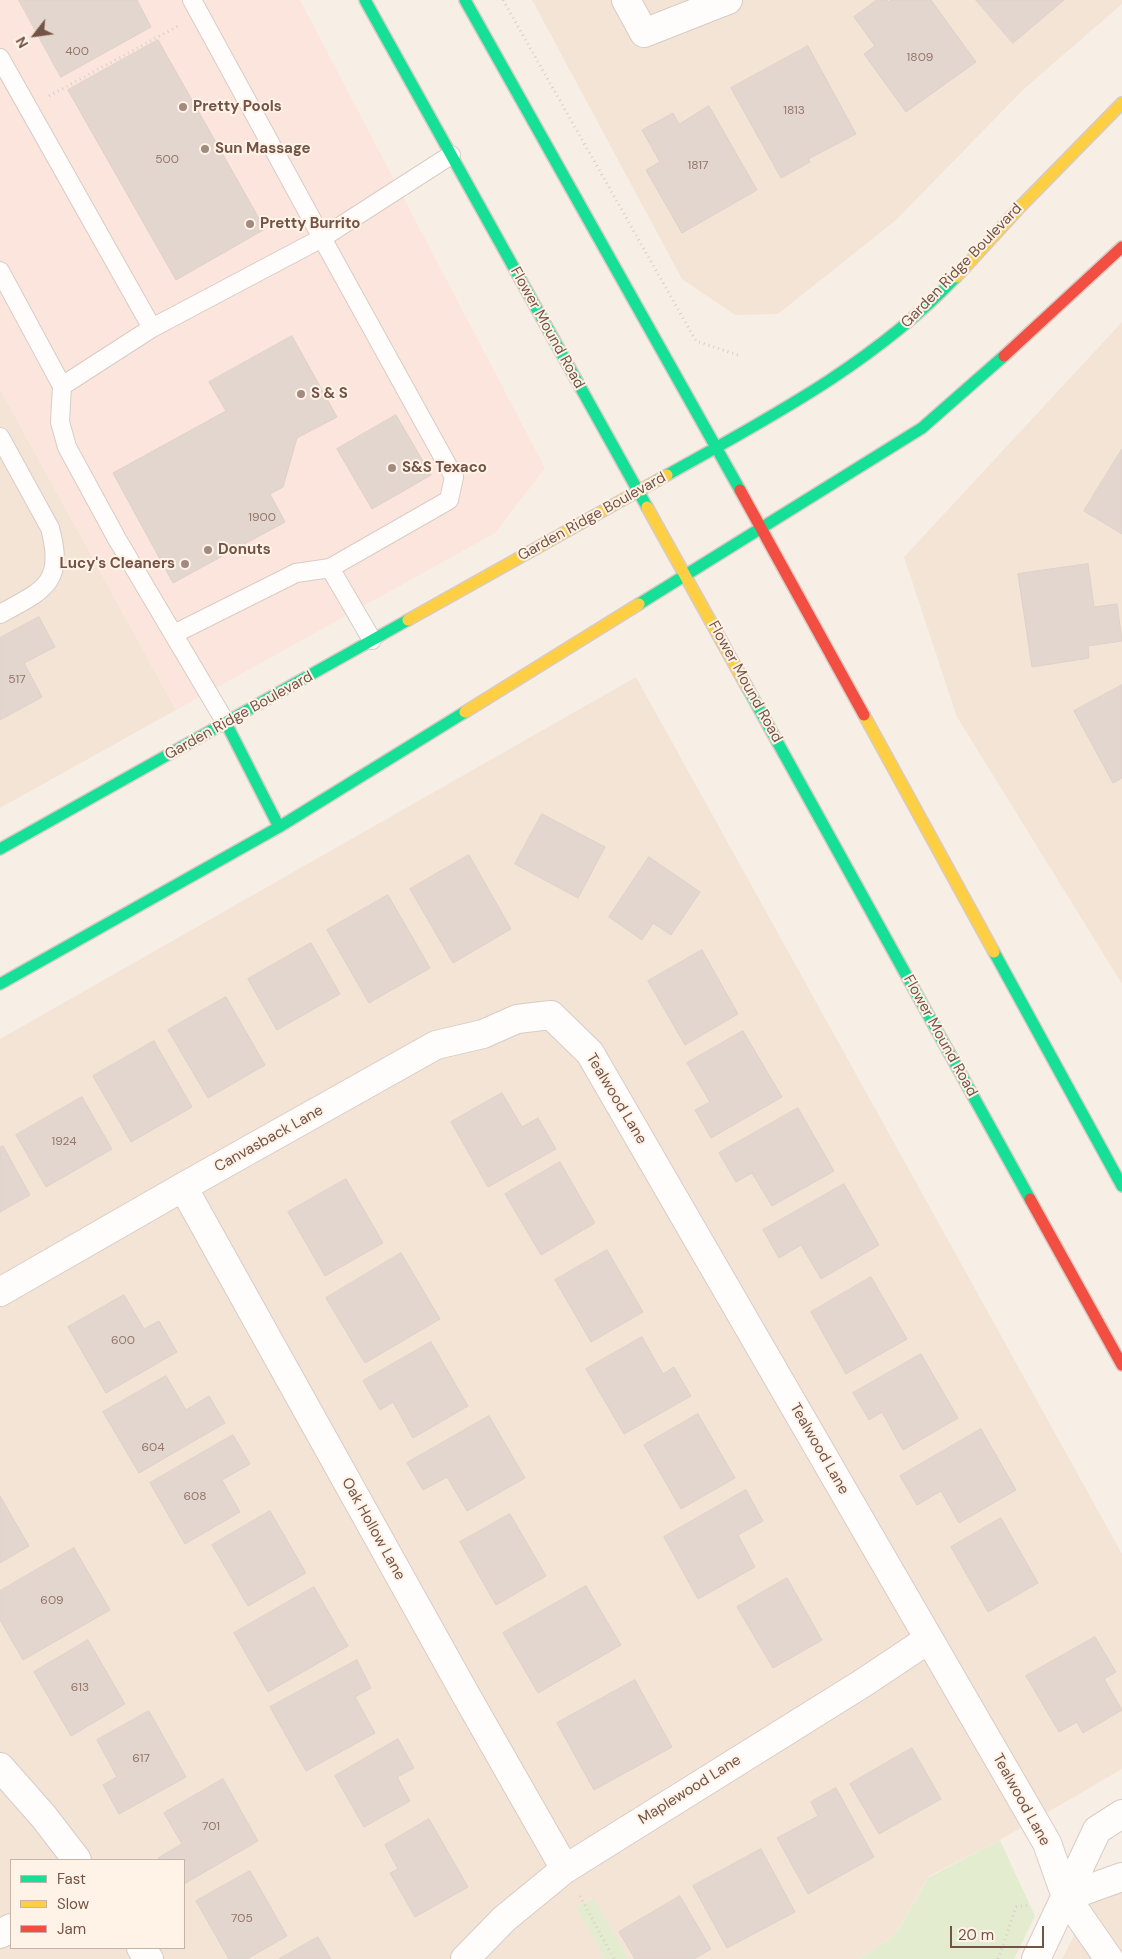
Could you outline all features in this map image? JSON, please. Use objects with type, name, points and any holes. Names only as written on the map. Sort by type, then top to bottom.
[{"type":"main road","name":"Flower Mound Road","points":[[365,0],[1122,1365]]},
{"type":"main road","points":[[465,0],[762,528],[1122,1186]]},
{"type":"main road","name":"Garden Ridge Boulevard","points":[[0,849],[809,394],[898,332],[946,286],[1122,103]]},
{"type":"main road","points":[[0,984],[279,827],[922,428],[1036,328],[1122,246]]},
{"type":"main road","points":[[226,723],[279,827]]},
{"type":"street","points":[[626,0],[644,33],[728,0]]},
{"type":"street","name":"Canvasback Lane","points":[[0,1292],[183,1187],[436,1046],[483,1034],[517,1019],[550,1015]]},
{"type":"street","name":"Tealwood Lane","points":[[550,1015],[590,1052],[1047,1843],[1066,1898],[1109,1959]]},
{"type":"street","name":"Oak Hollow Lane","points":[[183,1187],[466,1697],[565,1869]]},
{"type":"street","name":"Maplewood Lane","points":[[465,1959],[504,1919],[565,1869],[863,1683],[929,1639]]},
{"type":"street","points":[[0,1767],[44,1817],[76,1859]]},
{"type":"street","points":[[1036,1959],[1097,1830],[1122,1814]]},
{"type":"street","points":[[1066,1898],[1122,1877]]},
{"type":"lane","points":[[174,634],[296,573],[330,568],[449,500],[454,476],[196,7]]},
{"type":"lane","points":[[0,58],[152,328]]},
{"type":"lane","points":[[62,386],[152,328],[322,238],[451,155]]},
{"type":"lane","points":[[0,271],[62,386],[60,422],[67,447],[117,539],[226,723]]},
{"type":"lane","points":[[0,437],[50,528],[56,564],[52,576],[43,589],[0,614]]},
{"type":"lane","points":[[330,568],[372,640]]},
{"type":"path","points":[[503,0],[696,341],[738,355]]},
{"type":"path","points":[[27,109],[196,7]]},
{"type":"path","points":[[565,1869],[614,1959]]},
{"type":"shaded area","points":[[0,0],[300,0],[545,468],[495,533],[176,710],[0,389]]},
{"type":"shaded area","points":[[532,0],[1122,0],[1122,4],[1024,89],[896,220],[778,314],[735,315],[682,279]]},
{"type":"shaded area","points":[[1122,322],[1122,984],[957,717],[904,557]]},
{"type":"shaded area","points":[[0,389],[176,710],[0,808]]},
{"type":"shaded area","points":[[636,677],[1122,1554],[1122,1769],[1000,1840],[929,1876],[895,1935],[859,1959],[629,1959],[592,1898],[577,1907],[605,1959],[0,1959],[0,1039]]},
{"type":"shaded area","points":[[1122,1873],[1122,1959],[1062,1959],[1100,1885]]},
{"type":"green space","points":[[1000,1840],[1035,1916],[1014,1959],[859,1959],[895,1935],[929,1877]]},
{"type":"green space","points":[[593,1898],[629,1959],[605,1959],[576,1907]]},
{"type":"building","points":[[19,0],[137,0],[151,27],[61,77]]},
{"type":"building","points":[[877,0],[887,0],[888,2],[891,0],[931,0],[976,62],[906,112],[864,54],[875,46],[854,17]]},
{"type":"building","points":[[976,0],[1064,0],[1013,43]]},
{"type":"building","points":[[158,40],[265,229],[176,280],[68,90]]},
{"type":"building","points":[[808,46],[856,134],[808,159],[810,162],[781,178],[731,88]]},
{"type":"building","points":[[709,106],[757,190],[682,233],[646,170],[660,162],[642,130],[673,113],[679,124]]},
{"type":"building","points":[[292,336],[337,417],[297,438],[283,487],[270,494],[285,522],[173,583],[113,473],[226,411],[209,382]]},
{"type":"building","points":[[396,415],[431,475],[372,509],[337,449]]},
{"type":"building","points":[[1122,449],[1122,534],[1084,511]]},
{"type":"building","points":[[1088,564],[1094,607],[1117,604],[1122,641],[1088,646],[1089,658],[1032,667],[1018,574]]},
{"type":"building","points":[[39,617],[55,647],[24,663],[42,697],[0,720],[0,638]]},
{"type":"building","points":[[1122,685],[1122,778],[1113,783],[1074,711]]},
{"type":"building","points":[[542,814],[605,847],[578,898],[515,864]]},
{"type":"building","points":[[469,855],[511,929],[453,963],[410,889]]},
{"type":"building","points":[[649,857],[700,892],[671,935],[653,923],[642,940],[609,917]]},
{"type":"building","points":[[388,895],[430,968],[369,1003],[327,930]]},
{"type":"building","points":[[311,943],[340,994],[277,1030],[248,979]]},
{"type":"building","points":[[702,950],[738,1014],[685,1045],[648,981]]},
{"type":"building","points":[[226,997],[265,1065],[208,1098],[168,1030]]},
{"type":"building","points":[[743,1031],[782,1097],[711,1138],[695,1110],[710,1102],[687,1063]]},
{"type":"building","points":[[154,1041],[192,1107],[131,1142],[93,1076]]},
{"type":"building","points":[[502,1093],[522,1127],[538,1118],[556,1149],[488,1187],[451,1122]]},
{"type":"building","points":[[82,1097],[112,1149],[46,1187],[16,1135]]},
{"type":"building","points":[[798,1108],[834,1171],[772,1206],[752,1173],[736,1182],[719,1153]]},
{"type":"building","points":[[3,1146],[30,1195],[0,1212],[0,1148]]},
{"type":"building","points":[[560,1162],[595,1223],[541,1255],[505,1194]]},
{"type":"building","points":[[346,1179],[383,1243],[325,1276],[288,1212]]},
{"type":"building","points":[[844,1184],[879,1245],[821,1279],[801,1245],[779,1258],[763,1230]]},
{"type":"building","points":[[607,1250],[643,1312],[591,1342],[555,1280]]},
{"type":"building","points":[[401,1253],[440,1319],[365,1363],[326,1298]]},
{"type":"building","points":[[871,1277],[907,1339],[846,1374],[811,1312]]},
{"type":"building","points":[[124,1295],[144,1329],[159,1321],[177,1352],[106,1393],[68,1327]]},
{"type":"building","points":[[642,1337],[663,1374],[674,1367],[691,1396],[624,1434],[586,1369]]},
{"type":"building","points":[[431,1342],[468,1406],[413,1438],[393,1402],[380,1410],[363,1381]]},
{"type":"building","points":[[921,1354],[958,1418],[903,1450],[882,1412],[869,1420],[853,1393]]},
{"type":"building","points":[[166,1376],[186,1410],[209,1396],[225,1423],[139,1473],[103,1412]]},
{"type":"building","points":[[698,1414],[735,1478],[681,1509],[644,1445]]},
{"type":"building","points":[[489,1416],[525,1478],[467,1511],[447,1477],[423,1490],[407,1463]]},
{"type":"building","points":[[981,1429],[1016,1490],[959,1523],[941,1491],[917,1505],[900,1476]]},
{"type":"building","points":[[233,1435],[250,1464],[222,1480],[240,1512],[185,1544],[150,1483]]},
{"type":"building","points":[[746,1490],[763,1521],[738,1535],[755,1567],[698,1599],[664,1537]]},
{"type":"building","points":[[0,1496],[29,1546],[0,1563]]},
{"type":"building","points":[[270,1511],[306,1573],[248,1606],[212,1545]]},
{"type":"building","points":[[510,1514],[546,1576],[496,1605],[460,1542]]},
{"type":"building","points":[[1001,1518],[1038,1583],[988,1612],[951,1547]]},
{"type":"building","points":[[74,1548],[110,1610],[23,1660],[0,1620],[0,1591]]},
{"type":"building","points":[[787,1578],[822,1640],[773,1668],[737,1607]]},
{"type":"building","points":[[586,1586],[621,1645],[538,1693],[503,1633]]},
{"type":"building","points":[[314,1587],[348,1646],[268,1692],[234,1633]]},
{"type":"building","points":[[1095,1637],[1116,1672],[1104,1679],[1122,1710],[1083,1733],[1077,1722],[1059,1732],[1026,1676]]},
{"type":"building","points":[[88,1640],[125,1704],[71,1736],[34,1672]]},
{"type":"building","points":[[357,1660],[371,1688],[355,1697],[375,1733],[306,1771],[270,1707]]},
{"type":"building","points":[[635,1680],[672,1747],[594,1790],[557,1723]]},
{"type":"building","points":[[149,1711],[186,1777],[119,1814],[103,1785],[117,1777],[97,1740]]},
{"type":"building","points":[[398,1739],[414,1768],[397,1777],[410,1801],[364,1827],[335,1776]]},
{"type":"building","points":[[912,1748],[941,1799],[879,1834],[850,1784]]},
{"type":"building","points":[[223,1779],[258,1841],[185,1883],[185,1859],[158,1858],[182,1844],[164,1813]]},
{"type":"building","points":[[836,1788],[874,1857],[808,1894],[777,1838],[818,1816],[811,1802]]},
{"type":"building","points":[[429,1819],[468,1887],[415,1917],[390,1873],[398,1869],[385,1845]]},
{"type":"building","points":[[761,1849],[795,1912],[727,1948],[693,1886]]},
{"type":"building","points":[[250,1871],[287,1936],[247,1959],[229,1959],[196,1901]]},
{"type":"building","points":[[680,1896],[711,1949],[694,1959],[635,1959],[619,1932]]},
{"type":"building","points":[[318,1937],[331,1959],[279,1959]]},
{"type":"traffic: fast","points":[[365,0],[647,507]]},
{"type":"traffic: fast","points":[[465,0],[740,490]]},
{"type":"traffic: fast","points":[[667,475],[819,387],[891,336],[956,277]]},
{"type":"traffic: fast","points":[[639,604],[922,428],[1004,356]]},
{"type":"traffic: fast","points":[[0,849],[408,620]]},
{"type":"traffic: fast","points":[[747,687],[1030,1199]]},
{"type":"traffic: fast","points":[[0,984],[279,827],[465,712]]},
{"type":"traffic: fast","points":[[226,723],[279,827]]},
{"type":"traffic: fast","points":[[994,952],[1122,1186]]},
{"type":"traffic: slow","points":[[956,277],[1020,207],[1122,103]]},
{"type":"traffic: slow","points":[[408,620],[667,475]]},
{"type":"traffic: slow","points":[[647,507],[747,687]]},
{"type":"traffic: slow","points":[[465,712],[639,604]]},
{"type":"traffic: slow","points":[[864,715],[994,952]]},
{"type":"traffic: jam","points":[[1004,356],[1122,247]]},
{"type":"traffic: jam","points":[[740,490],[864,715]]},
{"type":"traffic: jam","points":[[1030,1199],[1122,1365]]},
{"type":"place","name":"Pretty Pools","points":[[183,107]]},
{"type":"place","name":"Sun Massage","points":[[205,149]]},
{"type":"place","name":"Pretty Burrito","points":[[250,224]]},
{"type":"place","name":"S & S","points":[[301,394]]},
{"type":"place","name":"S&S Texaco","points":[[392,468]]},
{"type":"place","name":"Donuts","points":[[208,550]]},
{"type":"place","name":"Lucy's Cleaners","points":[[185,564]]}]
